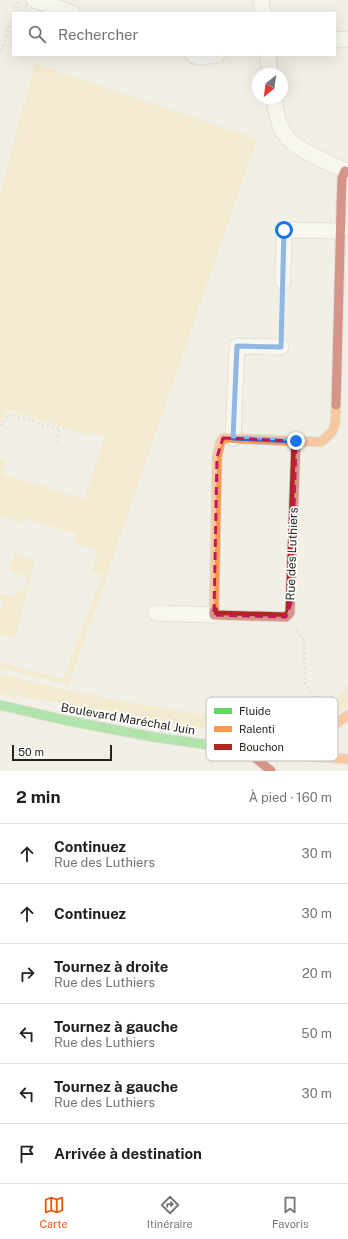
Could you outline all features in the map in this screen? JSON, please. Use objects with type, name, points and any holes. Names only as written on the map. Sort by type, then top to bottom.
[{"type":"street","points":[[34,0],[69,12]]},
{"type":"street","points":[[261,0],[262,12]]},
{"type":"street","points":[[336,40],[348,39]]},
{"type":"street","points":[[196,56],[208,56]]},
{"type":"street","points":[[268,56],[269,68]]},
{"type":"street","points":[[214,615],[217,457],[220,443],[223,438],[321,442],[329,436],[335,428],[344,287],[340,231],[342,178],[346,171],[296,146],[286,136],[280,126],[275,104]]},
{"type":"street","points":[[283,281],[284,230],[340,231]]},
{"type":"street","points":[[233,438],[237,346],[281,347]]},
{"type":"street","name":"Rue des Luthiers","points":[[156,613],[286,617],[290,613],[296,441]]},
{"type":"street","name":"Boulevard Maréchal Juin","points":[[0,705],[64,720],[145,736],[206,744]]},
{"type":"street","points":[[338,723],[348,715]]},
{"type":"street","points":[[259,761],[271,771]]},
{"type":"path","points":[[14,12],[19,0]]},
{"type":"path","points":[[1,51],[12,20]]},
{"type":"path","points":[[281,347],[283,281]]},
{"type":"path","points":[[0,425],[4,423],[8,414],[60,429],[56,442]]},
{"type":"path","points":[[286,617],[304,640],[306,685],[314,697]]},
{"type":"highlighted area","points":[[223,438],[296,441],[291,603],[286,617],[214,615],[217,457]]},
{"type":"shaded area","points":[[35,63],[257,139],[69,685],[0,668],[0,663],[63,679],[102,575],[92,572],[98,549],[75,543],[77,534],[24,518],[22,522],[0,516],[0,459],[6,461],[2,474],[84,499],[105,436],[94,432],[92,436],[7,410],[2,422],[0,423],[0,194]]},
{"type":"shaded area","points":[[15,553],[35,560],[15,638],[0,634],[0,614],[4,601],[0,599],[0,593],[15,597],[17,590],[24,592],[27,576],[9,570]]},
{"type":"shaded area","points":[[0,674],[110,698],[206,715],[206,729],[4,694],[0,692]]},
{"type":"shaded area","points":[[348,685],[348,706],[338,713],[337,697],[344,692]]},
{"type":"traffic: fast","points":[[0,705],[64,720],[153,737],[206,744]]},
{"type":"traffic: slow","points":[[214,611],[217,457],[220,443],[223,438],[321,442],[333,430],[336,405]]},
{"type":"traffic: slow","points":[[338,722],[348,715]]},
{"type":"traffic: slow","points":[[338,758],[348,759]]},
{"type":"traffic: jam","points":[[336,405],[342,178],[345,171]]},
{"type":"traffic: jam","points":[[214,611],[214,615],[286,617],[290,613],[296,441]]},
{"type":"traffic: jam","points":[[259,761],[271,771]]},
{"type":"route","points":[[284,230],[281,347],[237,346],[233,438],[296,441]]}]
